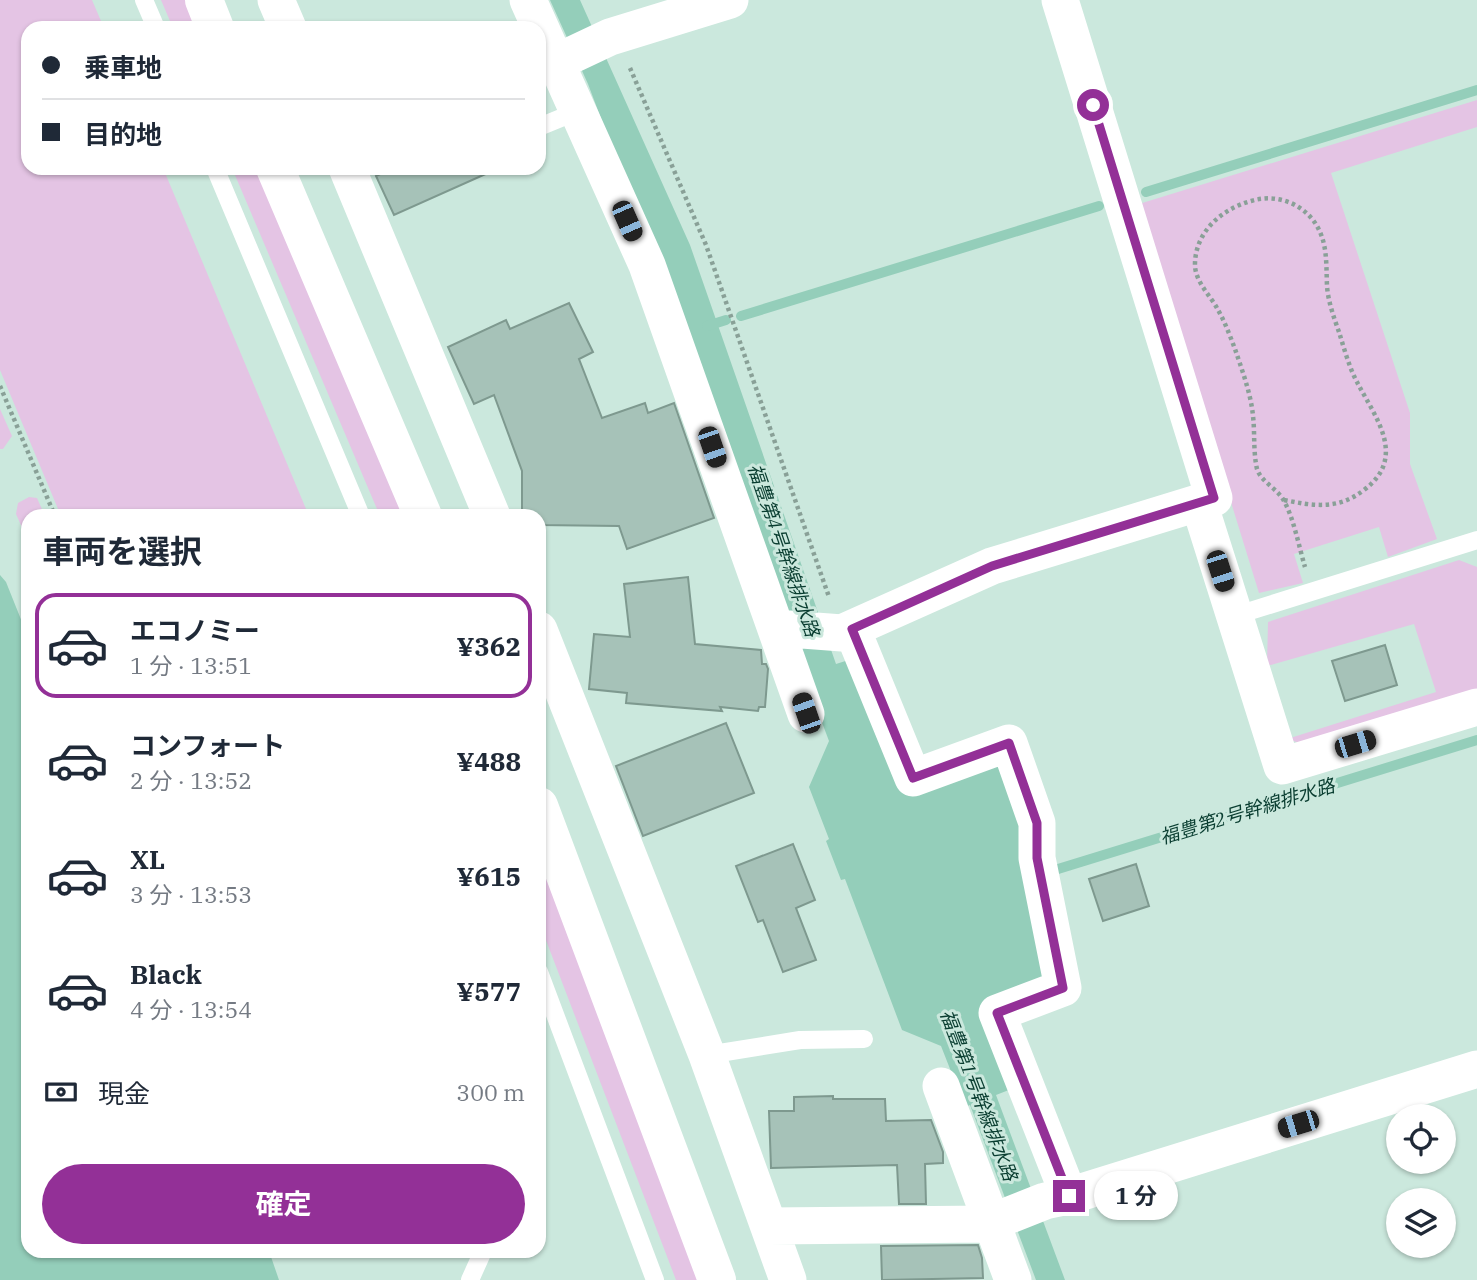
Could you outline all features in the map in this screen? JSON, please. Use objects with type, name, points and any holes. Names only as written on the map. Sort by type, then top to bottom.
[{"type":"street","points":[[204,0],[212,21]]},
{"type":"street","points":[[276,0],[285,21]]},
{"type":"street","points":[[528,0],[539,21]]},
{"type":"street","points":[[560,60],[613,36],[730,0]]},
{"type":"street","points":[[778,628],[847,631],[992,566],[1214,498],[1060,0]]},
{"type":"street","points":[[546,34],[560,60],[578,111],[647,265],[806,713]]},
{"type":"street","points":[[278,175],[420,509]]},
{"type":"street","points":[[350,175],[489,509]]},
{"type":"street","points":[[1199,503],[1282,766],[1477,707]]},
{"type":"street","points":[[847,631],[913,778],[1009,743],[1037,823],[1037,858],[1063,988],[997,1013],[1057,1198]]},
{"type":"street","points":[[546,648],[707,1055],[788,1280]]},
{"type":"street","points":[[546,825],[717,1280]]},
{"type":"street","points":[[769,1226],[998,1219],[1057,1198],[1477,1069]]},
{"type":"street","points":[[942,1086],[998,1219],[1013,1280]]},
{"type":"lane","points":[[144,0],[153,21]]},
{"type":"lane","points":[[546,124],[578,111]]},
{"type":"lane","points":[[218,175],[358,509]]},
{"type":"lane","points":[[1234,616],[1477,540]]},
{"type":"lane","points":[[546,991],[655,1280]]},
{"type":"lane","points":[[707,1055],[800,1040],[864,1039]]},
{"type":"lane","points":[[470,1280],[480,1258]]},
{"type":"path","points":[[613,36],[706,245],[833,610],[847,631]]},
{"type":"path","points":[[1284,500],[1317,507],[1352,499],[1368,487],[1382,469],[1385,435],[1356,380],[1339,331],[1327,288],[1328,265],[1324,240],[1312,220],[1296,205],[1259,198],[1234,205],[1213,222],[1201,240],[1194,265],[1201,284],[1218,309],[1236,351],[1253,414],[1258,473],[1284,500],[1313,591]]},
{"type":"path","points":[[0,386],[52,509]]},
{"type":"shaded area","points":[[0,0],[92,0],[101,21],[21,21],[21,175],[166,175],[306,509],[58,509],[0,370]]},
{"type":"shaded area","points":[[161,0],[190,0],[198,21],[170,21]]},
{"type":"shaded area","points":[[1477,100],[1477,127],[1331,173],[1410,413],[1410,464],[1437,539],[1388,557],[1379,527],[1294,554],[1303,583],[1259,593],[1139,204]]},
{"type":"shaded area","points":[[235,175],[263,175],[403,509],[377,509]]},
{"type":"shaded area","points":[[0,409],[12,436],[3,449],[0,449]]},
{"type":"shaded area","points":[[29,497],[37,498],[42,509],[21,509],[21,525],[16,514],[18,503]]},
{"type":"shaded area","points":[[1459,560],[1477,567],[1477,691],[1303,744],[1287,739],[1436,692],[1414,624],[1267,666],[1268,622]]},
{"type":"shaded area","points":[[546,871],[702,1280],[676,1280],[546,940]]},
{"type":"water","points":[[550,0],[580,0],[690,245],[836,664],[855,658],[909,792],[1004,756],[1025,825],[1050,982],[984,1008],[1014,1088],[996,1095],[1065,1280],[1036,1280],[970,1105],[965,1107],[941,1046],[902,1030],[845,879],[841,880],[809,787],[829,741],[803,672],[800,645],[588,84]]},
{"type":"water","points":[[0,575],[6,582],[21,620],[21,1258],[271,1258],[279,1280],[0,1280]]},
{"type":"building","points":[[378,175],[483,175],[394,215],[376,176]]},
{"type":"building","points":[[569,303],[593,352],[579,359],[602,418],[645,403],[648,413],[674,403],[714,518],[627,549],[619,526],[546,525],[546,509],[522,509],[522,471],[494,395],[474,404],[448,347],[506,320],[510,329]]},
{"type":"building","points":[[688,577],[695,644],[761,650],[762,664],[766,664],[768,669],[765,707],[759,707],[758,711],[720,707],[722,711],[626,703],[627,693],[589,689],[594,634],[630,637],[624,584]]},
{"type":"building","points":[[1385,645],[1397,685],[1345,701],[1332,661]]},
{"type":"building","points":[[726,723],[754,793],[643,836],[616,766]]},
{"type":"building","points":[[793,844],[815,900],[796,908],[816,960],[783,972],[763,920],[758,922],[736,866]]},
{"type":"building","points":[[1136,864],[1149,906],[1103,921],[1089,879]]},
{"type":"building","points":[[833,1096],[833,1099],[885,1099],[886,1121],[931,1120],[943,1152],[943,1163],[925,1164],[926,1204],[899,1204],[897,1165],[771,1168],[769,1111],[794,1111],[794,1097]]},
{"type":"building","points":[[978,1245],[983,1278],[882,1280],[881,1246]]},
{"type":"waterway","points":[[1146,192],[1477,90]]},
{"type":"waterway","points":[[741,316],[1099,206]]},
{"type":"waterway","points":[[707,326],[726,320]]},
{"type":"waterway","name":"福豊第2号幹線排水路","points":[[1058,869],[1477,740]]},
{"type":"route","points":[[1069,1196],[997,1013],[1063,988],[1037,858],[1037,823],[1009,743],[913,778],[852,629],[992,566],[1214,498],[1093,105]]},
{"type":"water label","name":"福豊第4号幹線排水路","points":[[784,550]]},
{"type":"water label","name":"福豊第1号幹線排水路","points":[[979,1095]]}]
